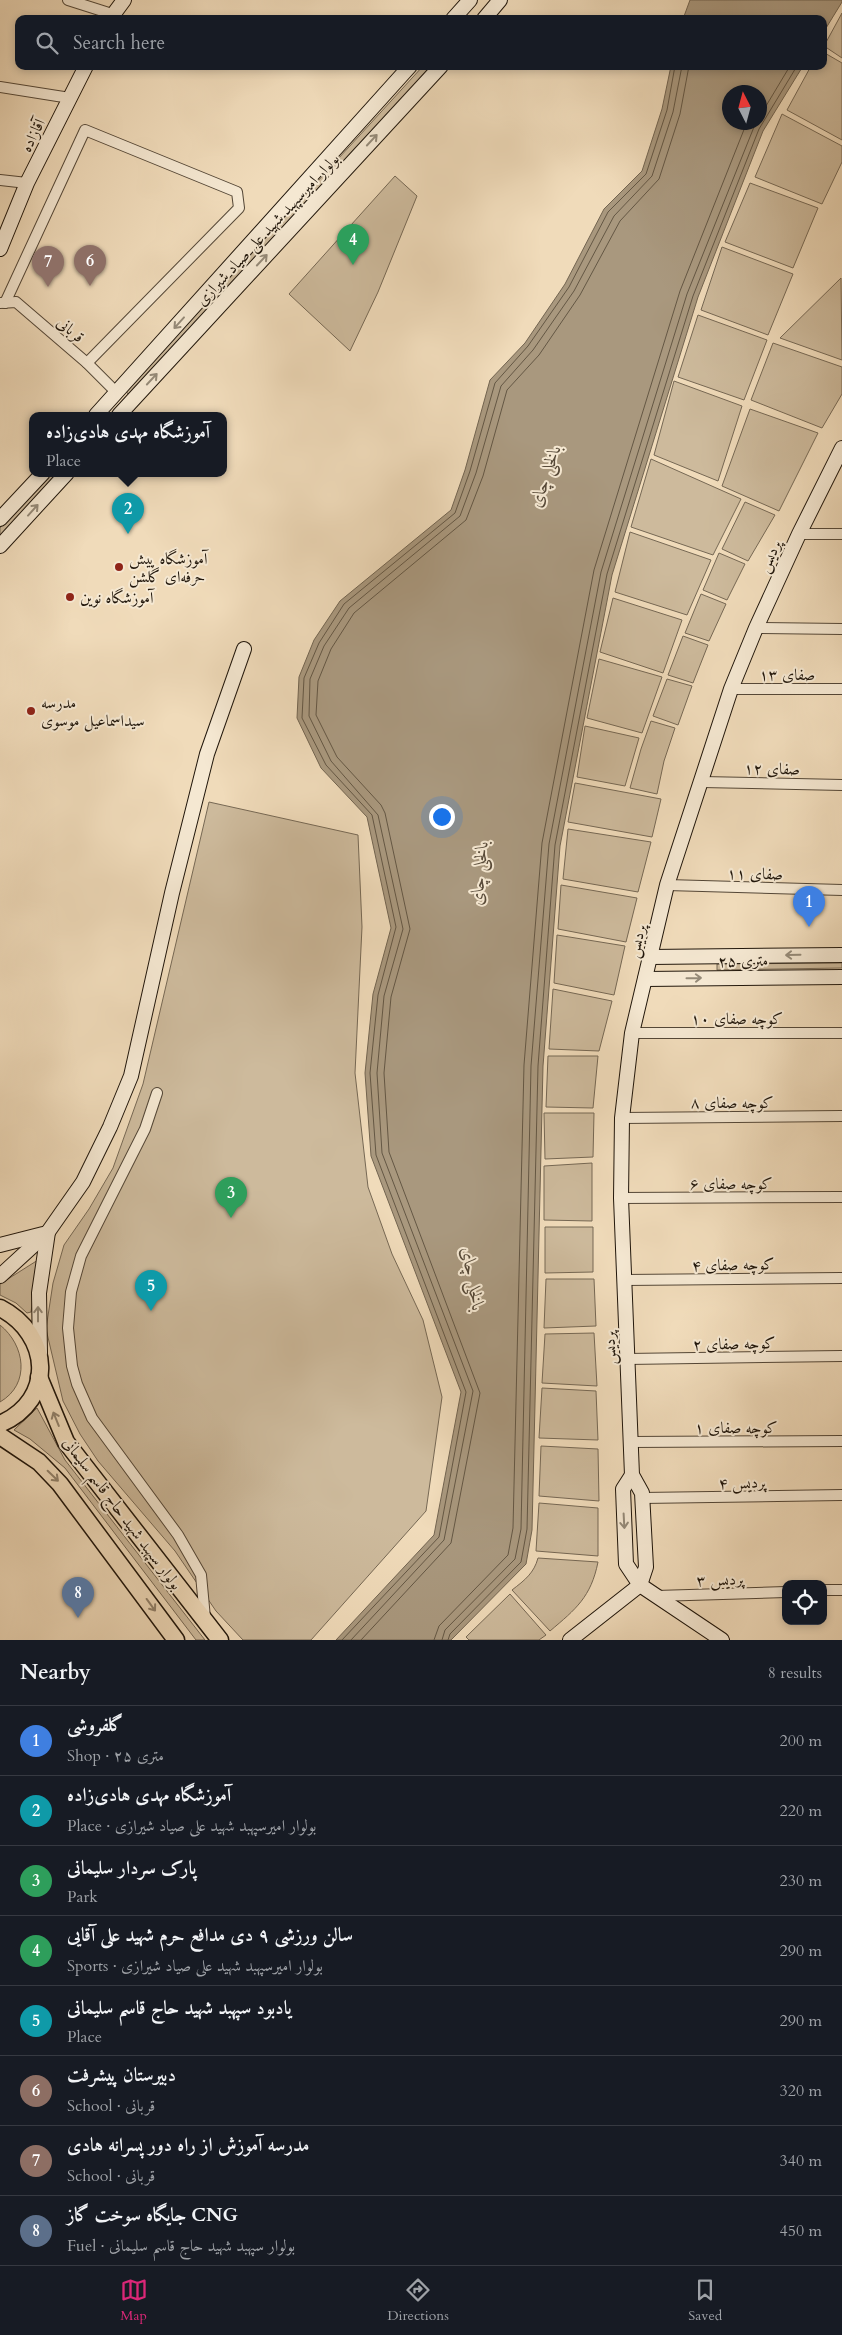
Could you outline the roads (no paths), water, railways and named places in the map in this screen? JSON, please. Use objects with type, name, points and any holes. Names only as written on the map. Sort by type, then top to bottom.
[{"type":"main road","name":"بولوار سپهبد شهید حاج قاسم سلیمانی","points":[[0,1308],[16,1317],[28,1329],[37,1345],[40,1370],[66,1442],[220,1640]]},
{"type":"main road","points":[[0,1424],[15,1416],[26,1405],[35,1392],[40,1370]]},
{"type":"main road","name":"بولوار سپهبد شهید حاج قاسم سلیمانی","points":[[0,1436],[39,1462],[60,1484],[167,1633],[176,1640]]},
{"type":"street","points":[[68,0],[108,15]]},
{"type":"street","points":[[112,15],[124,0]]},
{"type":"street","points":[[457,15],[470,0]]},
{"type":"street","points":[[487,15],[500,0]]},
{"type":"street","name":"آقازاده","points":[[0,249],[27,184],[84,70]]},
{"type":"street","name":"بولوار امیرسپهبد شهید علی صیاد شیرازی","points":[[99,412],[406,70]]},
{"type":"street","name":"بولوار امیرسپهبد شهید علی صیاد شیرازی","points":[[122,412],[437,70]]},
{"type":"street","points":[[0,87],[70,98]]},
{"type":"street","points":[[3,303],[85,130],[237,192],[239,208],[87,362]]},
{"type":"street","points":[[0,180],[27,184]]},
{"type":"street","name":"قربانی","points":[[3,303],[16,302],[87,362],[116,392]]},
{"type":"street","points":[[116,392],[129,404]]},
{"type":"street","name":"پردیس","points":[[640,1585],[646,1567],[642,1492],[632,1475],[621,1198],[622,1118],[632,1032],[667,885],[731,689],[798,534],[842,448]]},
{"type":"street","points":[[0,519],[39,477]]},
{"type":"street","points":[[0,546],[62,477]]},
{"type":"street","points":[[798,534],[842,534]]},
{"type":"street","points":[[756,628],[842,629]]},
{"type":"street","points":[[0,1276],[48,1232],[83,1182],[132,1076],[172,893],[207,754],[244,649]]},
{"type":"street","name":"صفای ۱۳","points":[[731,689],[842,689]]},
{"type":"street","name":"صفای ۱۲","points":[[702,782],[842,785]]},
{"type":"street","name":"صفای ۱۱","points":[[667,885],[842,890]]},
{"type":"street","name":"۲۵ متری","points":[[650,957],[842,955]]},
{"type":"street","name":"۲۵ متری","points":[[645,979],[842,977]]},
{"type":"street","name":"کوچه صفای ۱۰","points":[[632,1032],[842,1033]]},
{"type":"street","points":[[157,1093],[145,1129],[81,1256],[68,1310],[69,1347],[77,1384],[92,1418],[178,1535],[201,1574],[205,1621]]},
{"type":"street","name":"کوچه صفای ۸","points":[[622,1118],[842,1116]]},
{"type":"street","name":"کوچه صفای ۶","points":[[621,1198],[842,1197]]},
{"type":"street","points":[[0,1245],[48,1232]]},
{"type":"street","points":[[40,1370],[39,1293],[48,1232]]},
{"type":"street","name":"کوچه صفای ۴","points":[[624,1280],[842,1278]]},
{"type":"street","name":"کوچه صفای ۲","points":[[627,1359],[842,1356]]},
{"type":"street","name":"کوچه صفای ۱","points":[[630,1442],[842,1441]]},
{"type":"street","name":"پردیس","points":[[632,1475],[623,1489],[626,1564],[640,1585]]},
{"type":"street","name":"پردیس ۴","points":[[642,1498],[842,1496]]},
{"type":"street","points":[[570,1640],[640,1585],[722,1640]]},
{"type":"street","points":[[827,1590],[842,1590]]},
{"type":"street","name":"پردیس ۳","points":[[656,1596],[782,1592]]},
{"type":"water","points":[[690,0],[842,0],[827,26],[827,15],[684,15]]},
{"type":"water","name":"بالخلی چای","points":[[670,70],[801,70],[767,124],[767,85],[722,85],[722,130],[764,130],[698,297],[612,575],[560,846],[543,1066],[532,1530],[526,1564],[451,1640],[336,1640],[434,1535],[461,1392],[371,1156],[365,1073],[373,994],[391,928],[367,817],[321,768],[297,718],[299,677],[314,640],[340,601],[451,510],[465,470],[490,380],[525,343],[565,284],[604,209],[642,171],[662,109]]},
{"type":"place","name":"سالن ورزشی ۹ دی مدافع حرم شهید علی آقایی","points":[[353,265]]},
{"type":"place","name":"دبیرستان پیشرفت","points":[[90,286]]},
{"type":"place","name":"مدرسه آموزش از راه دور پسرانه هادی","points":[[48,287]]},
{"type":"place","name":"آموزشگاه مهدی هادی‌زاده","points":[[128,534]]},
{"type":"place","name":"آموزشگاه پیش حرفه‌ای گلشن","points":[[119,567]]},
{"type":"place","name":"آموزشگاه نوین","points":[[70,597]]},
{"type":"place","name":"مدرسه سیداسماعیل موسوی","points":[[31,711]]},
{"type":"place","name":"گلفروشی","points":[[809,927]]},
{"type":"place","name":"پارک سردار سلیمانی","points":[[231,1218]]},
{"type":"place","name":"یادبود سپهبد شهید حاج قاسم سلیمانی","points":[[151,1311]]},
{"type":"place","name":"جایگاه سوخت گاز CNG","points":[[78,1618]]}]
